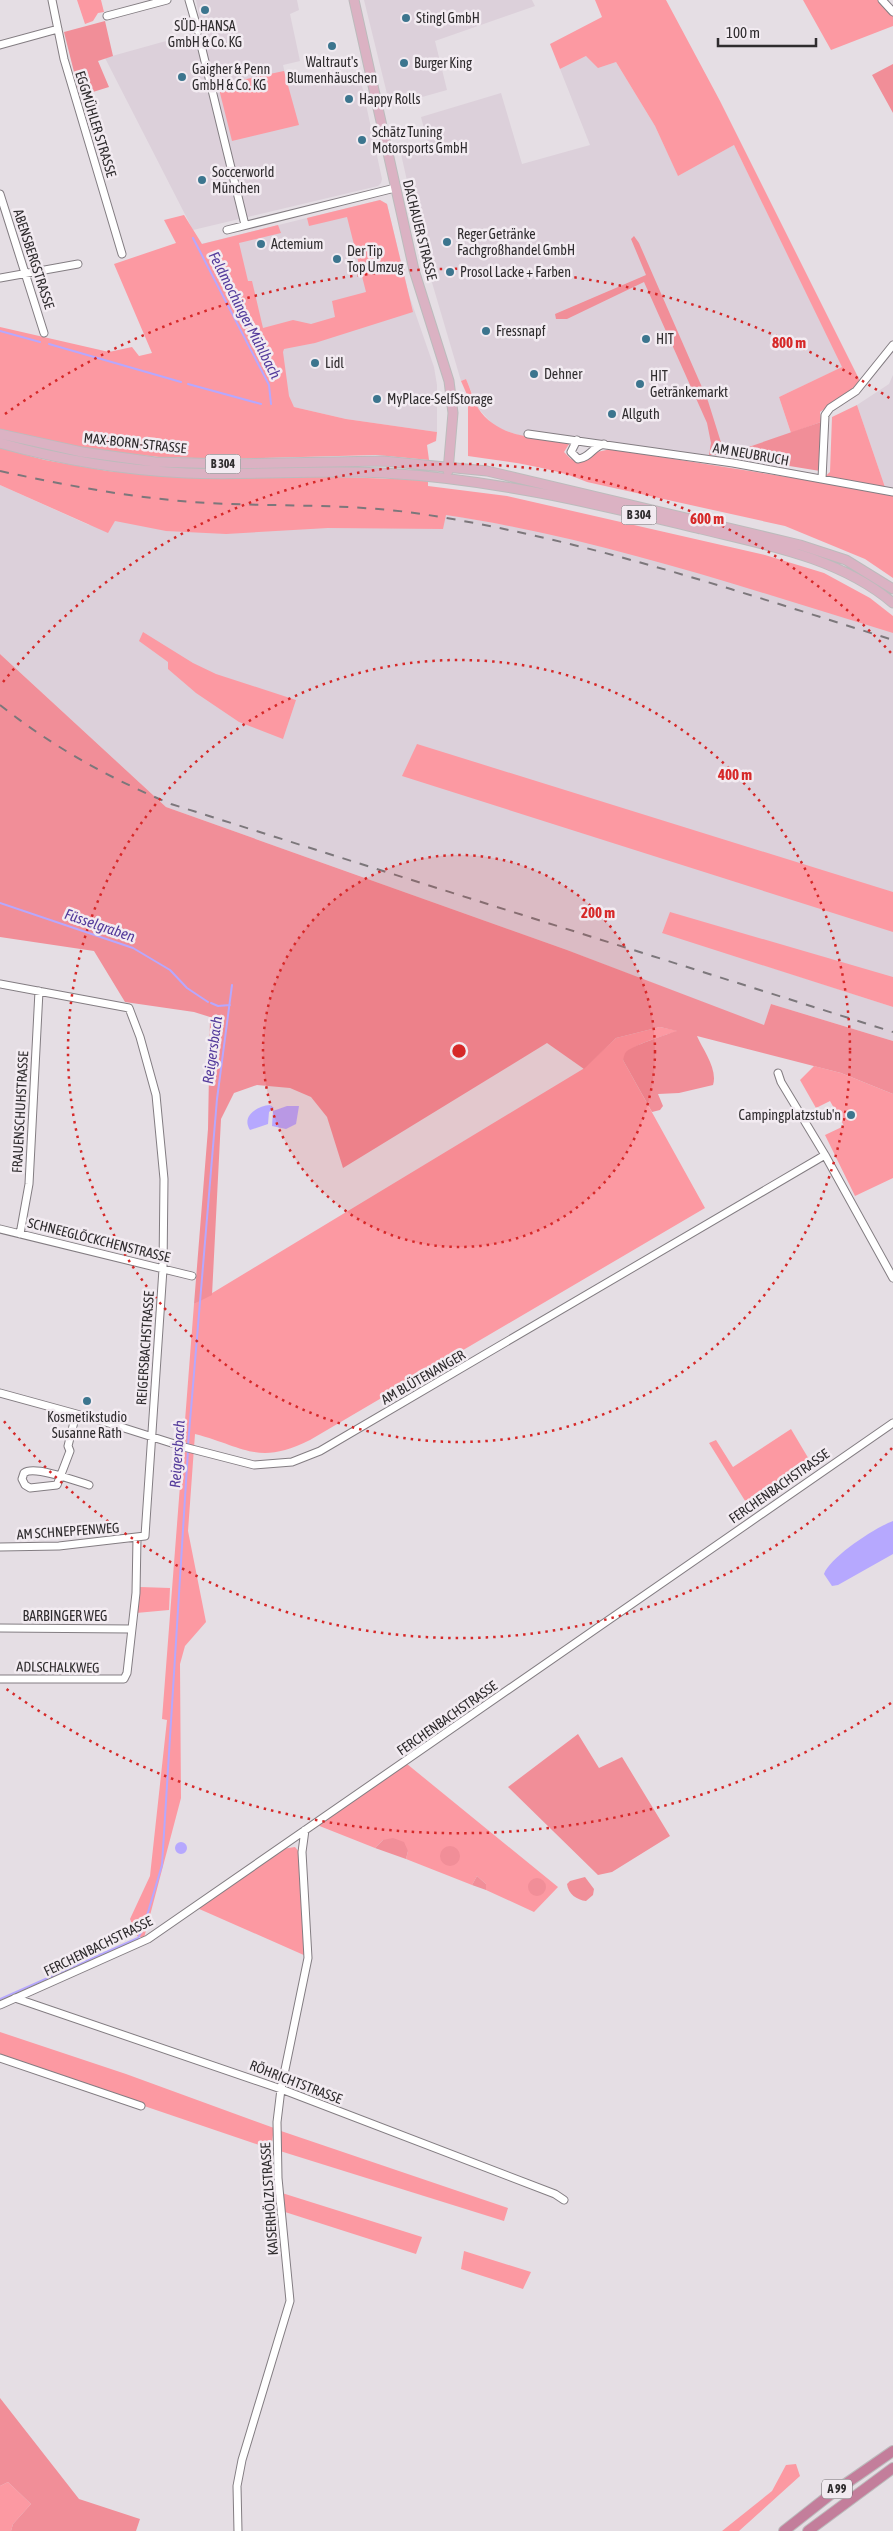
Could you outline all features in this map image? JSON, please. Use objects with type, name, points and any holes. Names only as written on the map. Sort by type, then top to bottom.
[{"type":"highway","name":"A 99","points":[[784,2531],[831,2494],[893,2451]]},
{"type":"highway","name":"A 99","points":[[808,2531],[893,2468]]},
{"type":"main road","name":"DACHAUER STRASSE","points":[[354,0],[414,270],[449,381],[453,413],[448,478]]},
{"type":"main road","name":"MAX-BORN-STRASSE","points":[[0,434],[82,452],[155,462],[228,464],[383,461],[449,467]]},
{"type":"main road","name":"MAX-BORN-STRASSE","points":[[0,444],[83,462],[155,471],[188,473],[336,471],[448,478]]},
{"type":"main road","name":"B 304","points":[[449,467],[513,475],[800,545],[846,560],[893,589]]},
{"type":"main road","name":"B 304","points":[[448,478],[510,486],[566,498],[794,553],[862,580],[893,603]]},
{"type":"street","name":"EGGMÜHLER STRASSE","points":[[52,0],[64,59],[122,254]]},
{"type":"street","points":[[107,16],[167,0]]},
{"type":"street","points":[[189,0],[198,31]]},
{"type":"street","points":[[882,0],[893,12]]},
{"type":"street","points":[[0,45],[58,29]]},
{"type":"street","points":[[200,41],[245,225]]},
{"type":"street","points":[[227,230],[396,188]]},
{"type":"street","name":"ABENSBERGSTRASSE","points":[[0,194],[44,333]]},
{"type":"street","points":[[0,278],[78,264]]},
{"type":"street","points":[[822,479],[825,415],[830,408],[856,391],[893,345]]},
{"type":"street","name":"AM NEUBRUCH","points":[[528,434],[733,463],[893,492]]},
{"type":"street","points":[[577,440],[571,452],[578,459],[586,457],[596,447],[604,444]]},
{"type":"street","points":[[0,984],[39,990]]},
{"type":"street","name":"REIGERSBACHSTRASSE","points":[[39,990],[129,1008],[140,1037],[156,1096],[164,1179],[163,1269],[152,1437],[145,1536],[137,1538],[136,1594],[127,1673],[124,1679],[116,1681]]},
{"type":"street","name":"FRAUENSCHUHSTRASSE","points":[[20,1234],[29,1184],[39,990]]},
{"type":"street","points":[[778,1073],[781,1082],[825,1155],[893,1278]]},
{"type":"street","name":"AM BLÜTENANGER","points":[[0,1393],[187,1448],[254,1465],[292,1462],[320,1452],[825,1155]]},
{"type":"street","name":"SCHNEEGLÖCKCHENSTRASSE","points":[[0,1229],[192,1276]]},
{"type":"street","points":[[76,1414],[68,1446],[70,1451],[61,1478],[57,1485],[30,1488],[25,1485],[22,1478],[24,1473],[33,1469],[61,1478],[89,1485]]},
{"type":"street","name":"FERCHENBACHSTRASSE","points":[[0,2005],[148,1939],[893,1423]]},
{"type":"street","name":"AM SCHNEPFENWEG","points":[[0,1547],[59,1546],[137,1538]]},
{"type":"street","name":"BARBINGER WEG","points":[[0,1628],[131,1629]]},
{"type":"street","name":"ADLSCHALKWEG","points":[[0,1679],[116,1681]]},
{"type":"street","name":"KAISERHÖLZLSTRASSE","points":[[238,2531],[237,2486],[242,2460],[290,2301],[277,2161],[277,2122],[281,2089],[308,1958],[302,1848],[305,1830]]},
{"type":"street","points":[[290,1842],[302,1848]]},
{"type":"street","name":"RÖHRICHTSTRASSE","points":[[15,1998],[281,2089],[555,2194],[564,2200]]},
{"type":"street","points":[[0,2058],[141,2106]]},
{"type":"shaded area","points":[[77,0],[101,0],[104,12],[98,13],[93,21],[85,24]]},
{"type":"shaded area","points":[[196,0],[297,0],[299,10],[290,14],[300,61],[283,65],[287,83],[359,72],[382,179],[378,186],[193,230],[105,58],[202,31]]},
{"type":"shaded area","points":[[364,0],[532,0],[535,6],[435,41],[447,90],[390,106]]},
{"type":"shaded area","points":[[595,0],[666,0],[720,101],[861,383],[820,412],[821,422],[791,433],[779,397],[842,367],[734,145],[678,176],[655,126],[616,62],[598,68],[586,56],[560,69],[550,44],[602,17]]},
{"type":"shaded area","points":[[803,0],[881,0],[893,11],[893,26],[831,50]]},
{"type":"shaded area","points":[[105,21],[113,56],[98,61],[109,87],[80,96],[64,32]]},
{"type":"shaded area","points":[[586,56],[616,62],[655,126],[678,175],[734,145],[843,367],[779,397],[791,433],[734,452],[725,452],[714,457],[526,430],[524,437],[495,427],[478,408],[466,379],[461,381],[423,252],[401,154],[425,147],[428,144],[421,117],[501,93],[522,164],[590,145],[560,69]]},
{"type":"shaded area","points":[[893,64],[893,113],[872,75]]},
{"type":"shaded area","points":[[284,71],[299,125],[232,141],[218,85]]},
{"type":"shaded area","points":[[380,200],[387,204],[409,295],[434,367],[437,385],[437,432],[346,419],[294,407],[201,244]]},
{"type":"shaded area","points":[[380,200],[387,204],[413,312],[315,343],[284,349],[289,396],[294,407],[346,419],[437,432],[436,441],[427,445],[429,460],[376,455],[230,459],[159,457],[84,449],[0,429],[0,327],[109,352],[132,347],[139,356],[152,353],[114,264],[176,243],[164,220],[184,215],[202,244],[278,225],[281,233],[239,243],[248,281],[252,281],[263,328],[293,320],[311,324],[335,317],[332,301],[366,292],[347,217],[309,226],[307,218]]},
{"type":"shaded area","points":[[634,236],[639,243],[708,401],[724,452],[709,455],[711,443],[707,423],[644,282],[567,319],[556,319],[555,314],[646,275],[631,239]]},
{"type":"shaded area","points":[[893,375],[893,494],[887,493],[857,405],[889,384]]},
{"type":"shaded area","points":[[466,379],[478,408],[496,426],[520,435],[571,441],[564,452],[571,459],[583,462],[597,452],[611,449],[819,482],[830,472],[832,417],[857,405],[887,493],[893,494],[893,578],[865,559],[785,526],[587,482],[544,468],[468,456],[468,397],[461,381]]},
{"type":"shaded area","points":[[821,422],[820,471],[734,457],[734,452]]},
{"type":"shaded area","points":[[0,448],[45,460],[108,471],[154,475],[428,480],[428,486],[507,496],[765,555],[824,573],[870,598],[893,616],[893,633],[727,582],[616,551],[560,537],[446,515],[443,529],[328,528],[226,534],[166,531],[115,521],[108,533],[0,485]]},
{"type":"shaded area","points":[[0,485],[89,525],[115,520],[144,526],[446,514],[604,543],[893,623],[893,986],[668,919],[662,932],[893,1007],[893,1041],[771,1004],[764,1026],[567,950],[166,807],[0,654]]},
{"type":"shaded area","points":[[143,632],[193,663],[216,674],[296,700],[283,739],[239,722],[196,693],[168,669],[168,662],[139,641]]},
{"type":"shaded area","points":[[0,654],[166,807],[567,950],[764,1025],[771,1004],[893,1041],[893,1094],[841,1073],[697,1036],[712,1066],[713,1085],[679,1093],[658,1094],[663,1106],[660,1110],[652,1112],[623,1060],[625,1054],[634,1047],[677,1031],[660,1027],[616,1038],[584,1069],[547,1043],[343,1168],[327,1117],[311,1097],[290,1088],[257,1085],[234,1093],[221,1119],[212,1295],[194,1304],[208,1129],[210,1017],[194,1012],[125,1002],[94,951],[0,937]]},
{"type":"shaded area","points":[[417,744],[893,892],[893,932],[402,776]]},
{"type":"shaded area","points":[[670,912],[893,977],[893,1007],[662,933]]},
{"type":"shaded area","points":[[660,1027],[679,1031],[637,1046],[623,1060],[705,1208],[310,1440],[292,1448],[277,1452],[252,1452],[195,1434],[188,1531],[206,1622],[185,1646],[180,1664],[181,1798],[144,1938],[137,1936],[130,1919],[150,1876],[167,1720],[162,1719],[194,1304],[583,1069],[616,1038]]},
{"type":"shaded area","points":[[814,1066],[841,1073],[893,1094],[893,1178],[855,1196],[825,1135],[844,1126],[830,1101],[816,1108],[800,1080]]},
{"type":"shaded area","points":[[270,1105],[274,1108],[269,1112],[268,1124],[250,1130],[248,1125],[249,1116],[260,1107]]},
{"type":"shaded area","points":[[287,1106],[299,1106],[296,1124],[286,1129],[272,1126],[273,1111]]},
{"type":"shaded area","points":[[791,1429],[810,1461],[747,1504],[709,1443],[716,1440],[733,1467]]},
{"type":"shaded area","points":[[893,1521],[893,1554],[838,1585],[832,1586],[824,1574],[835,1559],[865,1536]]},
{"type":"shaded area","points":[[140,1587],[170,1588],[169,1610],[136,1613]]},
{"type":"shaded area","points":[[578,1734],[599,1768],[622,1757],[670,1836],[612,1872],[598,1875],[508,1787]]},
{"type":"shaded area","points":[[407,1764],[558,1887],[534,1912],[486,1890],[486,1884],[477,1876],[472,1885],[406,1859],[408,1851],[383,1840],[375,1848],[317,1825]]},
{"type":"shaded area","points":[[393,1838],[404,1842],[408,1851],[406,1859],[375,1848],[383,1840]]},
{"type":"shaded area","points":[[181,1842],[187,1848],[181,1854],[175,1848]]},
{"type":"shaded area","points":[[450,1846],[457,1849],[460,1856],[457,1863],[450,1866],[443,1863],[440,1856],[443,1849]]},
{"type":"shaded area","points":[[295,1847],[300,1853],[306,1956],[197,1908],[282,1849]]},
{"type":"shaded area","points":[[477,1876],[486,1884],[486,1890],[472,1885]]},
{"type":"shaded area","points":[[585,1877],[594,1889],[593,1895],[586,1901],[574,1896],[569,1891],[567,1884],[570,1881]]},
{"type":"shaded area","points":[[537,1878],[543,1881],[546,1887],[543,1893],[537,1896],[531,1893],[528,1887],[531,1881]]},
{"type":"shaded area","points":[[0,2032],[126,2074],[274,2128],[271,2149],[0,2057]]},
{"type":"shaded area","points":[[281,2131],[508,2208],[504,2221],[280,2151]]},
{"type":"shaded area","points":[[282,2193],[422,2237],[416,2254],[285,2212]]},
{"type":"shaded area","points":[[464,2251],[531,2272],[523,2289],[461,2269]]},
{"type":"shaded area","points":[[0,2398],[79,2499],[140,2519],[136,2531],[11,2531],[13,2524],[31,2504],[8,2482],[0,2486]]},
{"type":"shaded area","points":[[796,2464],[800,2476],[739,2531],[722,2531],[772,2491],[786,2465]]},
{"type":"shaded area","points":[[8,2482],[31,2504],[13,2524],[11,2531],[0,2531],[0,2486]]},
{"type":"waterway","name":"Feldmochinger Mühlbach","points":[[193,238],[269,385],[271,404]]},
{"type":"waterway","points":[[0,331],[40,342]]},
{"type":"waterway","points":[[49,344],[181,382]]},
{"type":"waterway","points":[[188,384],[261,404]]},
{"type":"waterway","name":"Füsselgraben","points":[[0,903],[133,948],[170,970],[187,988],[208,1002]]},
{"type":"waterway","name":"Reigersbach","points":[[188,1445],[217,1099],[232,985]]},
{"type":"waterway","name":"Füsselgraben","points":[[211,1003],[218,1006],[230,1005]]},
{"type":"waterway","name":"Reigersbach","points":[[0,1999],[138,1938],[143,1929],[162,1865],[188,1450]]},
{"type":"railway","points":[[0,471],[78,487],[182,501],[401,511],[487,526],[546,538],[663,569],[893,640]]},
{"type":"railway","points":[[0,705],[61,748],[104,772],[171,804],[893,1032]]},
{"type":"place","name":"SÜD-HANSA GmbH & Co. KG","points":[[205,10]]},
{"type":"place","name":"Stingl GmbH","points":[[406,18]]},
{"type":"place","name":"Waltraut's Blumenhäuschen","points":[[332,46]]},
{"type":"place","name":"Burger King","points":[[404,63]]},
{"type":"place","name":"Gaigher & Penn GmbH & Co. KG","points":[[182,77]]},
{"type":"place","name":"Happy Rolls","points":[[349,99]]},
{"type":"place","name":"Schätz Tuning Motorsports GmbH","points":[[362,140]]},
{"type":"place","name":"Soccerworld München","points":[[202,180]]},
{"type":"place","name":"Reger Getränke Fachgroßhandel GmbH","points":[[447,242]]},
{"type":"place","name":"Actemium","points":[[261,244]]},
{"type":"place","name":"Der Tip Top Umzug","points":[[337,259]]},
{"type":"place","name":"Prosol Lacke + Farben","points":[[450,272]]},
{"type":"place","name":"Fressnapf","points":[[486,331]]},
{"type":"place","name":"HIT","points":[[646,339]]},
{"type":"place","name":"Lidl","points":[[315,363]]},
{"type":"place","name":"Dehner","points":[[534,374]]},
{"type":"place","name":"HIT Getränkemarkt","points":[[640,384]]},
{"type":"place","name":"MyPlace-SelfStorage","points":[[377,399]]},
{"type":"place","name":"Allguth","points":[[612,414]]},
{"type":"place","name":"Campingplatzstub'n","points":[[851,1115]]},
{"type":"place","name":"Kosmetikstudio Susanne Rath","points":[[87,1401]]}]
